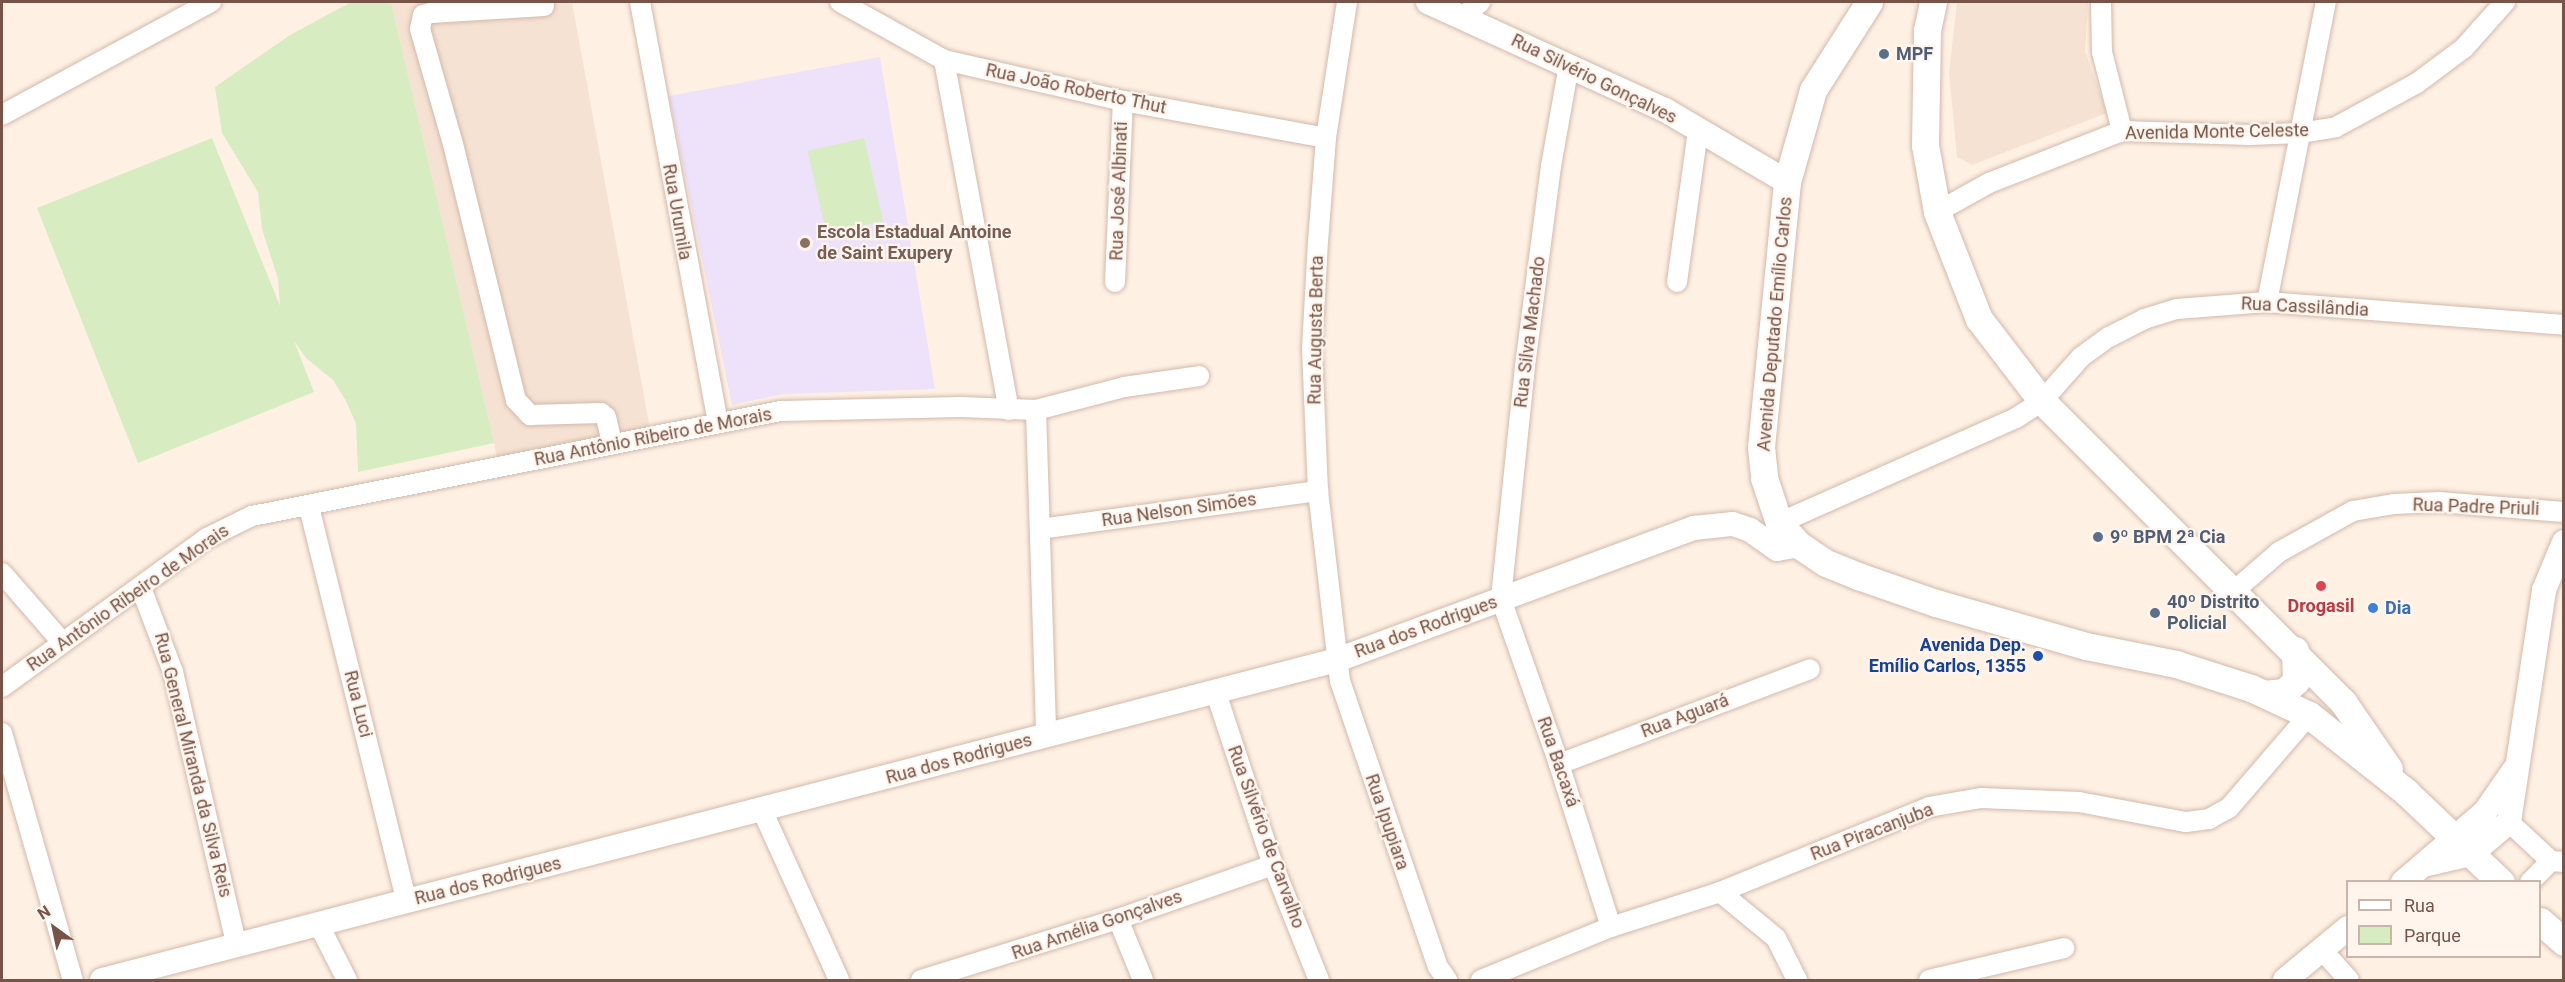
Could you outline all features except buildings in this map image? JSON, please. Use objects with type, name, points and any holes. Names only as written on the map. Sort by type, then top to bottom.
[{"type":"main road","name":"Avenida Deputado Emílio Carlos","points":[[1869,2],[1813,90],[1787,182],[1761,447],[1764,478],[1779,523],[1798,545],[1826,563],[1936,603],[2086,646],[2176,664],[2264,694],[2309,715],[2406,792],[2498,880]]},
{"type":"main road","points":[[1933,2],[1927,30],[1923,117],[1937,212],[1979,319],[2042,401],[2295,650],[2343,702],[2406,792]]},
{"type":"main road","points":[[2264,694],[2284,692],[2296,681],[2295,650]]},
{"type":"main road","points":[[2541,922],[2564,942]]},
{"type":"street","points":[[2,114],[187,8],[211,2]]},
{"type":"street","name":"Rua Urumila","points":[[640,2],[718,421]]},
{"type":"street","name":"Rua João Roberto Thut","points":[[840,2],[944,60],[1123,101],[1326,138]]},
{"type":"street","name":"Rua Augusta Berta","points":[[1337,660],[1318,491],[1312,348],[1326,138],[1347,2]]},
{"type":"street","name":"Rua Silvério Gonçalves","points":[[1428,2],[1472,9],[1569,65],[1665,110],[1787,182]]},
{"type":"street","points":[[2101,2],[2102,52],[2122,131]]},
{"type":"street","points":[[2267,302],[2325,2]]},
{"type":"street","name":"Avenida Monte Celeste","points":[[1937,212],[1989,183],[2122,131],[2300,134],[2336,127],[2417,83],[2464,48],[2503,3]]},
{"type":"street","points":[[544,6],[431,13],[423,15],[420,29],[453,144],[516,400],[530,415],[601,413],[606,417],[612,444]]},
{"type":"street","points":[[944,60],[1009,410]]},
{"type":"street","name":"Rua Silva Machado","points":[[1501,599],[1529,331],[1551,166],[1569,65]]},
{"type":"street","name":"Rua José Albinati","points":[[1115,282],[1123,101]]},
{"type":"street","points":[[1677,282],[1698,131]]},
{"type":"street","name":"Rua Cassilândia","points":[[1779,523],[2016,418],[2042,401],[2081,357],[2144,319],[2177,309],[2267,302],[2564,325]]},
{"type":"street","name":"Rua Antônio Ribeiro de Morais","points":[[2,687],[207,538],[252,516],[309,507],[718,421],[793,411],[961,407],[1036,410],[1124,387],[1199,376]]},
{"type":"street","points":[[1036,410],[1046,737]]},
{"type":"street","name":"Rua Nelson Simões","points":[[1040,529],[1318,491]]},
{"type":"street","name":"Rua Padre Priuli","points":[[2234,591],[2278,552],[2353,512],[2439,502],[2564,512]]},
{"type":"street","name":"Rua Luci","points":[[309,507],[407,902]]},
{"type":"street","name":"Rua dos Rodrigues","points":[[102,981],[161,973],[237,946],[1337,660],[1714,524],[1733,524],[1750,530],[1777,549],[1798,545]]},
{"type":"street","points":[[2509,822],[2544,590],[2564,542]]},
{"type":"street","points":[[2,573],[62,642]]},
{"type":"street","name":"Rua General Miranda da Silva Reis","points":[[141,588],[173,672],[237,946]]},
{"type":"street","name":"Rua Bacaxá","points":[[1501,599],[1559,764],[1611,927]]},
{"type":"street","name":"Rua Ipupiara","points":[[1337,660],[1351,720],[1438,967],[1447,981]]},
{"type":"street","name":"Rua Aguará","points":[[1559,764],[1810,669]]},
{"type":"street","name":"Rua Silvério de Carvalho","points":[[1215,693],[1273,865],[1319,981]]},
{"type":"street","name":"Rua Piracanjuba","points":[[1481,981],[1611,927],[1720,892],[1929,807],[1980,798],[2079,802],[2186,822],[2209,819],[2229,808],[2309,715]]},
{"type":"street","points":[[2,733],[74,981]]},
{"type":"street","points":[[2463,846],[2516,768]]},
{"type":"street","points":[[762,810],[839,981]]},
{"type":"street","points":[[2405,880],[2423,865],[2509,822]]},
{"type":"street","points":[[2509,822],[2557,862],[2533,880]]},
{"type":"street","name":"Rua Amélia Gonçalves","points":[[921,981],[962,975],[1273,865]]},
{"type":"street","points":[[1720,892],[1776,938],[1797,981]]},
{"type":"street","points":[[1119,919],[1143,981]]},
{"type":"street","points":[[319,925],[348,981]]},
{"type":"street","points":[[2285,981],[2346,930]]},
{"type":"street","points":[[1929,981],[2064,948]]},
{"type":"street","points":[[2322,950],[2349,981]]},
{"type":"shaded area","points":[[391,2],[572,2],[650,429],[498,461]]},
{"type":"shaded area","points":[[1957,2],[2088,2],[2085,51],[2107,113],[1972,165],[1957,157],[1949,73]]},
{"type":"shaded area","name":"Escola Estadual Antoine de Saint Exupery","points":[[880,57],[935,389],[783,394],[732,405],[669,96]]},
{"type":"green space","points":[[351,2],[391,2],[494,443],[358,472],[356,424],[346,401],[333,380],[306,358],[294,341],[314,392],[138,463],[37,208],[212,138],[280,306],[278,279],[262,229],[258,192],[222,133],[215,87],[290,35]]},
{"type":"green space","points":[[864,138],[883,221],[827,234],[807,151]]},
{"type":"place","name":"MPF","points":[[1884,54]]},
{"type":"place","name":"Escola Estadual Antoine de Saint Exupery","points":[[805,243]]},
{"type":"place","name":"9º BPM 2ª Cia","points":[[2098,537]]},
{"type":"place","name":"Drogasil","points":[[2321,586]]},
{"type":"place","name":"Dia","points":[[2373,608]]},
{"type":"place","name":"40º Distrito Policial","points":[[2155,613]]},
{"type":"place","name":"Avenida Dep. Emílio Carlos, 1355","points":[[2038,656]]}]
